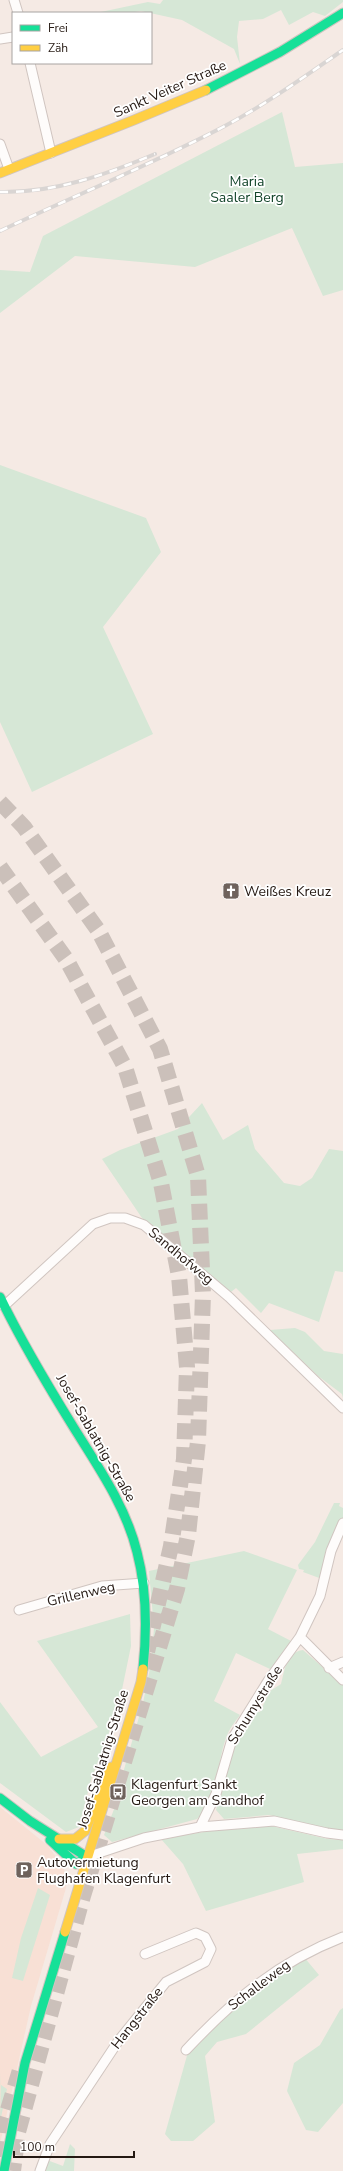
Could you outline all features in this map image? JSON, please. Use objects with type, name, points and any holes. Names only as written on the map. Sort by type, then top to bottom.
[{"type":"main road","name":"Sankt Veiter Straße","points":[[0,173],[131,122],[214,86],[299,41],[343,13]]},
{"type":"main road","name":"Josef-Sablatnig-Straße","points":[[0,1297],[58,1401],[117,1498],[132,1534],[144,1583],[147,1619],[142,1682],[87,1857],[26,2063],[4,2171]]},
{"type":"main road","points":[[59,1839],[76,1838],[86,1830],[101,1783],[120,1753]]},
{"type":"main road","points":[[0,1798],[30,1821],[76,1864],[87,1857],[30,1821]]},
{"type":"street","points":[[14,0],[18,12]]},
{"type":"street","points":[[0,39],[12,37]]},
{"type":"street","points":[[30,64],[51,153]]},
{"type":"street","points":[[0,144],[9,170]]},
{"type":"street","name":"Sandhofweg","points":[[4,1306],[93,1224],[110,1218],[126,1218],[144,1225],[229,1297],[343,1408]]},
{"type":"street","name":"Schumystraße","points":[[200,1827],[216,1794],[232,1739],[268,1681],[300,1637],[320,1596],[331,1552],[343,1523]]},
{"type":"street","name":"Grillenweg","points":[[18,1610],[102,1586],[144,1583]]},
{"type":"street","points":[[300,1637],[329,1668],[343,1680]]},
{"type":"street","points":[[329,1668],[343,1662]]},
{"type":"street","points":[[87,1857],[144,1838],[200,1827],[274,1821],[327,1833],[343,1835]]},
{"type":"street","name":"Hangstraße","points":[[40,2171],[44,2156],[50,2144],[118,2040],[166,1982],[205,1962],[211,1949],[205,1937],[196,1933],[144,1954]]},
{"type":"street","name":"Schalleweg","points":[[186,2050],[217,2016],[246,1991],[299,1956],[343,1937]]},
{"type":"shaded area","points":[[0,1807],[47,1845],[64,1867],[66,1888],[31,2006],[0,2144]]},
{"type":"green space","points":[[163,0],[343,0],[343,2],[325,16],[313,12],[289,25],[281,10],[263,19],[239,21],[237,37],[240,64],[234,49],[182,20],[152,13],[152,12],[101,12],[148,2],[160,4]]},
{"type":"green space","name":"Maria Saaler Berg","points":[[282,112],[295,167],[343,163],[343,290],[323,296],[292,228],[195,267],[75,256],[0,313],[0,270],[30,272],[43,236]]},
{"type":"green space","points":[[0,465],[146,518],[161,552],[103,627],[153,734],[32,792],[0,722]]},
{"type":"green space","points":[[202,1103],[223,1140],[248,1125],[255,1149],[284,1183],[300,1186],[312,1178],[329,1149],[343,1151],[343,1272],[335,1271],[319,1322],[269,1303],[261,1313],[236,1288],[231,1292],[142,1218],[102,1159],[120,1150],[178,1129]]},
{"type":"green space","points":[[295,1328],[305,1332],[324,1351],[343,1354],[343,1398],[342,1394],[318,1376],[270,1330]]},
{"type":"green space","points":[[334,1503],[340,1503],[339,1506],[343,1508],[343,1518],[336,1530],[322,1579],[303,1572],[304,1570],[299,1569],[298,1565],[315,1542]]},
{"type":"green space","points":[[244,1551],[297,1570],[268,1629],[293,1642],[270,1669],[236,1653],[214,1701],[240,1715],[230,1729],[226,1738],[213,1792],[204,1811],[197,1819],[112,1842],[104,1835],[123,1786],[123,1773],[143,1703],[151,1663],[154,1628],[149,1571]]},
{"type":"green space","points":[[130,1614],[131,1646],[118,1709],[91,1780],[79,1827],[66,1832],[0,1783],[0,1702],[41,1757],[98,1727],[37,1641]]},
{"type":"green space","points":[[303,1650],[343,1685],[343,1830],[326,1829],[269,1815],[224,1819],[216,1810],[222,1783],[234,1747],[254,1711],[260,1712],[270,1691],[281,1684],[287,1662],[297,1651]]},
{"type":"green space","points":[[267,1825],[328,1839],[343,1840],[343,1849],[297,1854],[304,1882],[206,1911],[183,1864],[161,1839],[216,1830]]},
{"type":"green space","points":[[38,1888],[50,1895],[23,1981],[12,1978],[21,1938]]},
{"type":"green space","points":[[304,1957],[319,1975],[246,2034],[217,2042],[205,2056],[215,2122],[193,2141],[171,2141],[165,2134],[188,2052],[217,2021],[248,1996]]},
{"type":"green space","points":[[343,2008],[343,2103],[318,2132],[306,2130],[287,2091],[294,2063],[320,2045],[340,2010]]},
{"type":"green space","points":[[1,2072],[1,2085],[7,2089],[0,2122]]},
{"type":"green space","points":[[70,2144],[75,2149],[74,2171],[43,2171],[47,2160],[63,2166]]},
{"type":"tunnel","points":[[0,802],[24,827],[98,930],[160,1049],[198,1176],[203,1294],[198,1441],[188,1535],[177,1589],[83,1896],[18,2132],[13,2171]]},
{"type":"tunnel","points":[[0,867],[66,959],[125,1067],[161,1183],[179,1276],[187,1367],[184,1459],[171,1546],[147,1652]]},
{"type":"tunnel","points":[[0,2157],[4,2123],[20,2070]]},
{"type":"railway","points":[[0,231],[223,127],[269,100],[343,50]]},
{"type":"railway","points":[[0,192],[20,192],[60,186],[98,176],[155,154]]},
{"type":"traffic: fast","points":[[206,90],[280,52],[343,13]]},
{"type":"traffic: fast","points":[[0,1297],[36,1364],[111,1488],[126,1519],[137,1552],[143,1581],[145,1610],[143,1669]]},
{"type":"traffic: fast","points":[[0,1798],[30,1821],[87,1857]]},
{"type":"traffic: fast","points":[[50,1840],[76,1864],[87,1857]]},
{"type":"traffic: fast","points":[[4,2171],[25,2063],[65,1932]]},
{"type":"traffic: slow","points":[[0,173],[206,90]]},
{"type":"traffic: slow","points":[[65,1932],[141,1682],[143,1669]]},
{"type":"traffic: slow","points":[[59,1839],[75,1839],[85,1831],[111,1767]]},
{"type":"place","name":"Weißes Kreuz","points":[[231,891]]},
{"type":"place","name":"Klagenfurt Sankt Georgen am Sandhof","points":[[118,1792]]},
{"type":"place","name":"Autovermietung Flughafen Klagenfurt","points":[[24,1870]]}]
